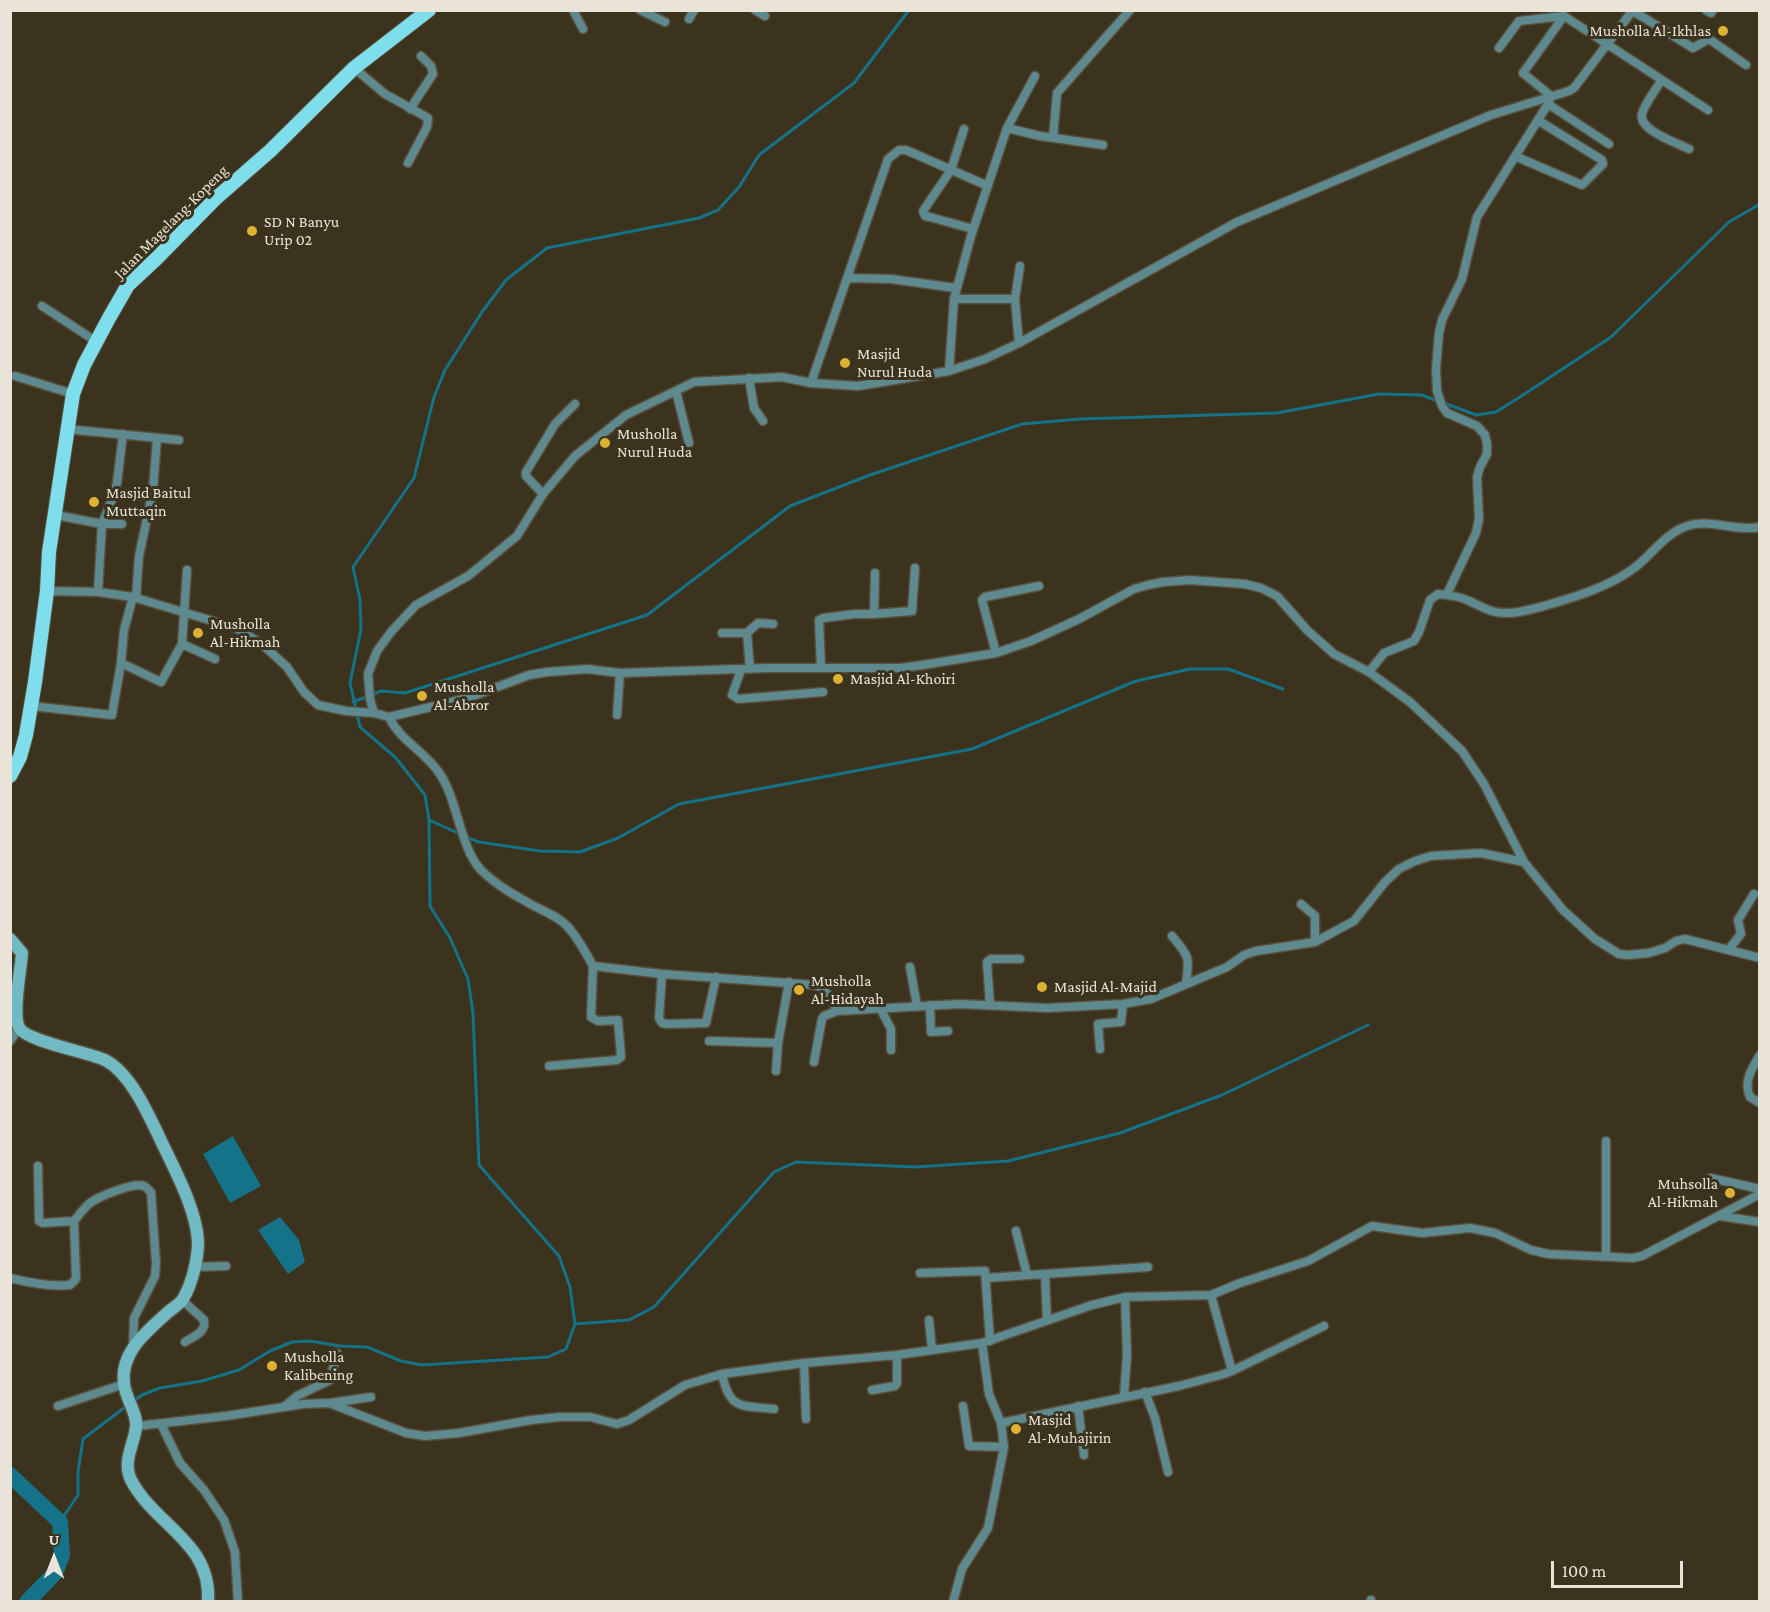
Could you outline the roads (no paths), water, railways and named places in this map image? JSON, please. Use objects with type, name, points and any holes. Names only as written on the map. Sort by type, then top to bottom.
[{"type":"main road","name":"Jalan Magelang-Kopeng","points":[[10,776],[23,746],[31,706],[66,429],[73,394],[84,365],[128,285],[156,260],[214,199],[270,151],[354,68],[429,10]]},
{"type":"street","points":[[573,10],[583,29]]},
{"type":"street","points":[[640,10],[665,22]]},
{"type":"street","points":[[755,10],[765,16]]},
{"type":"street","points":[[1053,138],[1057,93],[1130,10]]},
{"type":"street","points":[[1706,10],[1711,13],[1713,10]]},
{"type":"street","points":[[374,713],[368,688],[368,674],[373,658],[403,618],[416,605],[468,576],[517,536],[543,494],[575,456],[626,415],[694,382],[782,377],[811,383],[858,387],[949,371],[985,358],[1019,343],[1237,222],[1491,115],[1550,100],[1574,88],[1633,11],[1693,48],[1709,39],[1746,65]]},
{"type":"street","points":[[1564,16],[1523,73],[1550,100],[1609,144]]},
{"type":"street","points":[[1499,48],[1519,21],[1564,16],[1707,110]]},
{"type":"street","points":[[410,109],[433,74],[431,66],[421,56]]},
{"type":"street","points":[[354,68],[385,94],[426,117],[429,121],[408,163]]},
{"type":"street","points":[[949,371],[956,288],[1007,128],[1035,76]]},
{"type":"street","points":[[1661,81],[1642,114],[1642,122],[1647,128],[1689,149]]},
{"type":"street","points":[[1447,594],[1476,533],[1479,519],[1478,477],[1487,444],[1485,435],[1477,426],[1447,413],[1442,406],[1437,391],[1436,369],[1439,333],[1442,320],[1462,279],[1478,218],[1550,100]]},
{"type":"street","points":[[1517,157],[1582,185],[1602,164],[1602,160],[1539,121]]},
{"type":"street","points":[[1007,128],[1053,138],[1104,145]]},
{"type":"street","points":[[964,129],[951,170],[923,211],[925,216],[974,229]]},
{"type":"street","points":[[811,383],[888,159],[899,150],[906,150],[988,186]]},
{"type":"street","points":[[1019,343],[1015,299],[1020,266]]},
{"type":"street","points":[[847,278],[891,279],[956,288]]},
{"type":"street","points":[[954,299],[1015,299]]},
{"type":"street","points":[[42,306],[97,342]]},
{"type":"street","points":[[15,376],[73,394]]},
{"type":"street","points":[[749,378],[754,408],[763,421]]},
{"type":"street","points":[[676,391],[689,443]]},
{"type":"street","points":[[543,494],[526,476],[526,472],[555,424],[575,404]]},
{"type":"street","points":[[66,429],[179,440]]},
{"type":"street","points":[[98,592],[102,524],[115,490],[123,434]]},
{"type":"street","points":[[31,706],[112,715],[124,630],[134,598],[139,556],[153,490],[157,438]]},
{"type":"street","points":[[56,515],[102,524],[122,524]]},
{"type":"street","points":[[1369,672],[1384,653],[1414,641],[1430,600],[1438,594],[1447,594],[1469,601],[1486,610],[1506,614],[1519,612],[1576,597],[1610,584],[1635,568],[1680,529],[1689,525],[1704,523],[1730,528],[1760,527]]},
{"type":"street","points":[[821,668],[819,620],[855,614],[912,611],[915,568]]},
{"type":"street","points":[[121,663],[161,682],[182,644],[187,570]]},
{"type":"street","points":[[874,614],[875,573]]},
{"type":"street","points":[[47,591],[98,592],[134,598],[236,628],[263,645],[287,667],[304,692],[318,705],[389,717],[468,698],[529,675],[587,669],[620,673],[901,668],[996,653],[1079,619],[1148,585],[1163,582],[1216,581],[1245,584],[1262,588],[1277,596],[1307,630],[1334,654],[1369,672],[1410,702],[1462,751],[1484,784],[1524,862],[1563,910],[1595,939],[1619,954],[1649,953],[1685,939],[1760,958]]},
{"type":"street","points":[[996,653],[982,600],[985,597],[1039,586]]},
{"type":"street","points":[[722,633],[747,633],[758,623],[773,624]]},
{"type":"street","points":[[747,633],[746,670],[732,695],[738,699],[823,692]]},
{"type":"street","points":[[182,644],[215,659]]},
{"type":"street","points":[[616,715],[620,673]]},
{"type":"street","points":[[389,717],[395,730],[428,759],[439,773],[449,790],[467,844],[480,868],[499,885],[555,916],[568,927],[593,966],[591,1017],[598,1021],[618,1020],[621,1057],[617,1060],[549,1066]]},
{"type":"street","points":[[814,1062],[822,1020],[824,1016],[837,1011],[960,1004],[1048,1008],[1123,1004],[1151,999],[1227,967],[1244,955],[1315,942],[1354,921],[1399,869],[1415,861],[1431,856],[1481,853],[1524,862]]},
{"type":"street","points":[[1729,949],[1741,934],[1741,928],[1737,923],[1754,894]]},
{"type":"street","points":[[1301,904],[1315,916],[1315,942]]},
{"type":"street","points":[[1172,936],[1187,955],[1189,962],[1186,983]]},
{"type":"street","points":[[10,939],[22,953],[16,1017],[19,1028],[53,1044],[104,1060],[127,1079],[162,1143],[192,1214],[198,1243],[194,1267],[182,1300],[133,1347],[127,1358],[124,1384],[133,1415],[128,1465],[130,1479],[149,1505],[197,1555],[206,1572],[209,1586],[208,1602]]},
{"type":"street","points":[[990,1005],[987,962],[991,959],[1020,959]]},
{"type":"street","points":[[593,966],[662,974],[816,985],[823,988],[837,1011]]},
{"type":"street","points":[[910,967],[917,1006]]},
{"type":"street","points":[[662,974],[659,1018],[662,1023],[667,1024],[706,1023],[716,977]]},
{"type":"street","points":[[776,1071],[778,1043],[789,982]]},
{"type":"street","points":[[1100,1049],[1098,1024],[1121,1022],[1123,1004]]},
{"type":"street","points":[[930,1005],[930,1030],[934,1033],[948,1031]]},
{"type":"street","points":[[880,1008],[891,1029],[891,1050]]},
{"type":"street","points":[[10,1041],[19,1028]]},
{"type":"street","points":[[709,1041],[778,1043]]},
{"type":"street","points":[[1760,1055],[1751,1069],[1748,1086],[1750,1097],[1760,1102]]},
{"type":"street","points":[[1606,1141],[1606,1256]]},
{"type":"street","points":[[38,1166],[39,1221],[43,1223],[74,1221]]},
{"type":"street","points":[[1711,1178],[1760,1189]]},
{"type":"street","points":[[10,1278],[61,1286],[73,1284],[76,1274],[74,1221],[81,1210],[112,1192],[138,1185],[144,1186],[151,1192],[156,1263],[155,1276],[134,1318],[133,1347]]},
{"type":"street","points":[[329,1403],[406,1433],[425,1436],[561,1417],[590,1417],[619,1424],[685,1385],[722,1374],[804,1363],[897,1355],[986,1342],[1092,1305],[1125,1297],[1211,1295],[1308,1261],[1372,1226],[1422,1233],[1470,1228],[1495,1233],[1531,1250],[1548,1254],[1642,1256],[1760,1194]]},
{"type":"street","points":[[1720,1216],[1760,1222]]},
{"type":"street","points":[[1016,1231],[1027,1275]]},
{"type":"street","points":[[194,1267],[226,1266]]},
{"type":"street","points":[[986,1278],[1148,1267]]},
{"type":"street","points":[[920,1273],[985,1271],[989,1394],[1001,1423],[1004,1447],[987,1528],[962,1569],[953,1602]]},
{"type":"street","points":[[1045,1275],[1047,1320]]},
{"type":"street","points":[[1211,1295],[1232,1371]]},
{"type":"street","points":[[1124,1396],[1125,1297]]},
{"type":"street","points":[[182,1300],[204,1320],[205,1326],[203,1330],[185,1342]]},
{"type":"street","points":[[929,1320],[932,1350]]},
{"type":"street","points":[[1001,1423],[1179,1386],[1224,1374],[1324,1326]]},
{"type":"street","points":[[282,1408],[297,1396],[330,1380],[337,1353]]},
{"type":"street","points":[[872,1390],[895,1386],[897,1383],[897,1355]]},
{"type":"street","points":[[804,1363],[806,1419]]},
{"type":"street","points":[[722,1374],[730,1399],[738,1404],[774,1409]]},
{"type":"street","points":[[57,1406],[124,1384]]},
{"type":"street","points":[[1145,1392],[1155,1418],[1168,1472]]},
{"type":"street","points":[[133,1415],[161,1424],[371,1397]]},
{"type":"street","points":[[963,1406],[969,1446],[1004,1447]]},
{"type":"street","points":[[1078,1406],[1084,1455]]},
{"type":"street","points":[[161,1424],[180,1463],[204,1490],[224,1520],[235,1552],[238,1602]]},
{"type":"water","points":[[233,1136],[261,1186],[230,1203],[203,1154]]},
{"type":"water","points":[[280,1217],[299,1240],[305,1262],[288,1274],[258,1230]]},
{"type":"waterway","points":[[134,1401],[160,1388],[202,1381],[239,1370],[270,1351],[292,1342],[310,1341],[340,1346],[367,1347],[401,1361],[422,1365],[548,1357],[566,1349],[575,1324],[570,1287],[559,1256],[479,1165],[473,1013],[468,979],[450,938],[430,906],[429,820],[425,795],[396,758],[360,727],[350,683],[361,629],[360,600],[353,567],[414,478],[434,397],[445,370],[482,312],[506,280],[547,248],[699,218],[718,210],[739,187],[759,155],[854,83],[909,10]]},
{"type":"waterway","points":[[1444,403],[1476,415],[1496,412],[1520,397],[1611,337],[1729,222],[1760,204]]},
{"type":"waterway","points":[[353,702],[381,691],[405,693],[647,615],[790,506],[870,475],[1022,424],[1080,419],[1277,413],[1379,394],[1422,395],[1437,401]]},
{"type":"waterway","points":[[466,837],[479,842],[540,851],[580,852],[618,838],[679,804],[972,749],[1136,681],[1190,669],[1228,669],[1283,689]]},
{"type":"waterway","points":[[429,820],[460,834]]},
{"type":"waterway","points":[[575,1324],[629,1320],[654,1307],[774,1172],[796,1162],[915,1167],[1008,1161],[1120,1133],[1222,1095],[1368,1025]]},
{"type":"waterway","points":[[60,1522],[78,1495],[78,1472],[83,1439],[128,1405]]},
{"type":"waterway","points":[[10,1475],[60,1522],[62,1555],[55,1573],[27,1602]]},
{"type":"place","name":"Musholla Al-Ikhlas","points":[[1723,31]]},
{"type":"place","name":"SD N Banyu Urip 02","points":[[252,231]]},
{"type":"place","name":"Masjid Nurul Huda","points":[[845,363]]},
{"type":"place","name":"Musholla Nurul Huda","points":[[605,443]]},
{"type":"place","name":"Masjid Baitul Muttaqin","points":[[94,502]]},
{"type":"place","name":"Musholla Al-Hikmah","points":[[198,633]]},
{"type":"place","name":"Masjid Al-Khoiri","points":[[838,679]]},
{"type":"place","name":"Musholla Al-Abror","points":[[422,696]]},
{"type":"place","name":"Masjid Al-Majid","points":[[1042,987]]},
{"type":"place","name":"Musholla Al-Hidayah","points":[[799,990]]},
{"type":"place","name":"Muhsolla Al-Hikmah","points":[[1730,1193]]},
{"type":"place","name":"Musholla Kalibening","points":[[272,1366]]},
{"type":"place","name":"Masjid Al-Muhajirin","points":[[1016,1429]]}]
